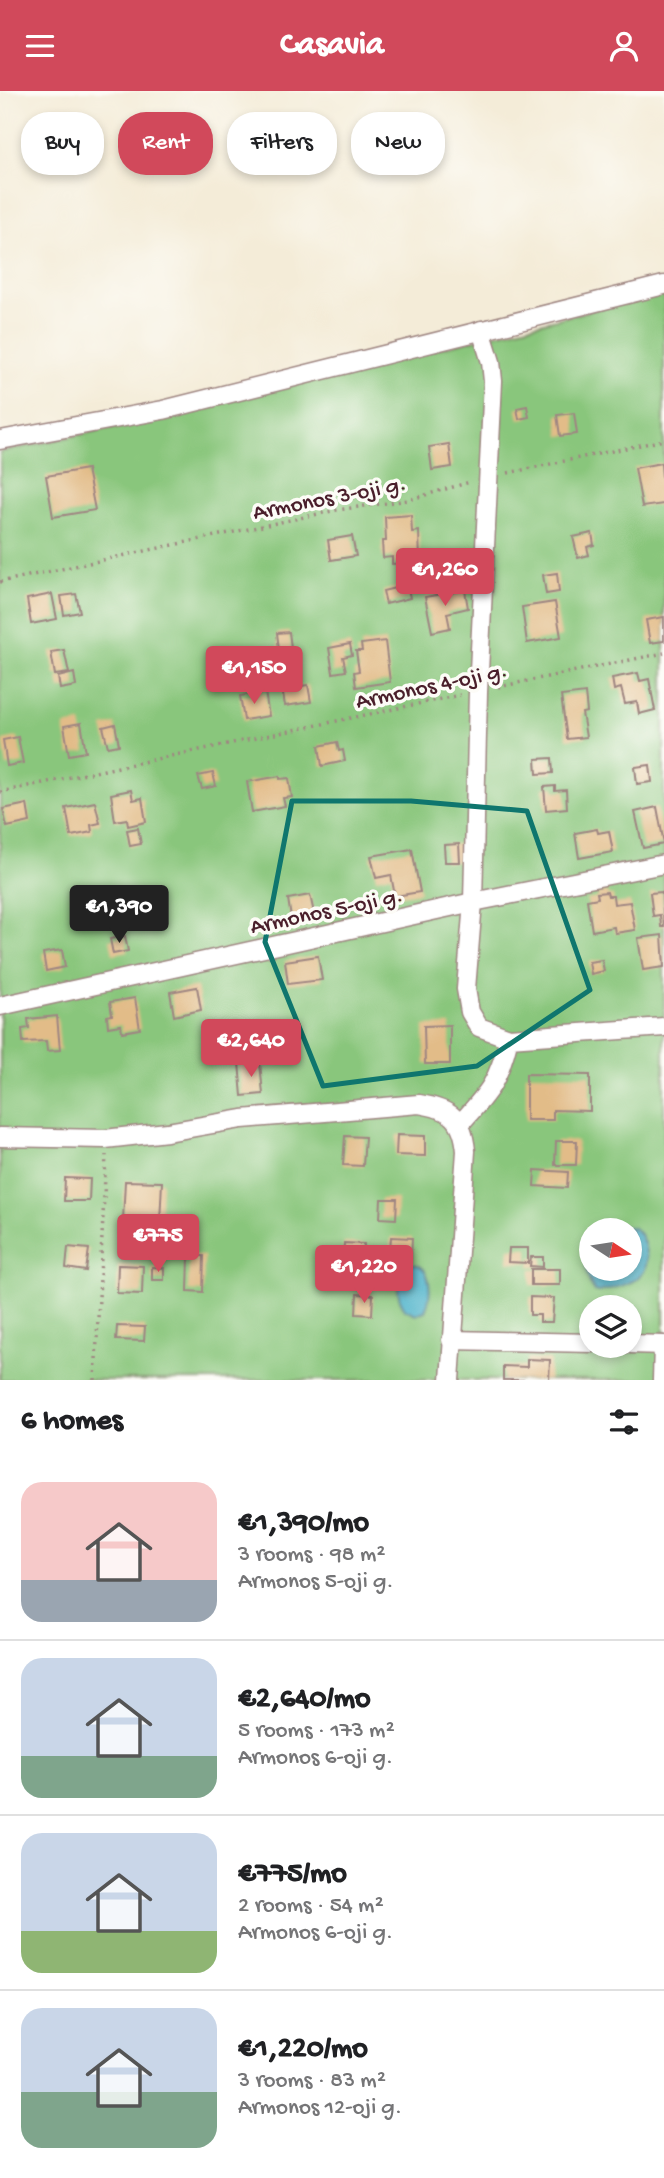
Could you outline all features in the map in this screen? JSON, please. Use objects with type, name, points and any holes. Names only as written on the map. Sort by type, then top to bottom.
[{"type":"street","points":[[0,440],[163,410],[664,285]]},
{"type":"street","points":[[481,330],[491,362],[493,381],[478,691],[473,902],[466,1002],[479,1027],[509,1038],[664,1027]]},
{"type":"street","name":"Armonos 5-oji g.","points":[[0,1006],[473,902],[664,864]]},
{"type":"street","points":[[460,1123],[498,1078],[509,1038]]},
{"type":"street","points":[[0,1137],[106,1139],[242,1119],[419,1104],[439,1107],[460,1123],[466,1151],[450,1380]]},
{"type":"street","points":[[451,1340],[579,1343]]},
{"type":"street","points":[[642,1344],[664,1345],[662,1380]]},
{"type":"path","name":"Armonos 3-oji g.","points":[[0,583],[337,510],[408,500],[489,477],[664,440]]},
{"type":"path","name":"Armonos 4-oji g.","points":[[0,792],[664,653]]},
{"type":"path","points":[[95,1380],[106,1139]]},
{"type":"highlighted area","points":[[292,801],[411,801],[527,811],[590,990],[477,1066],[323,1086],[265,942]]},
{"type":"green space","points":[[664,292],[664,1380],[0,1380],[0,452],[183,412]]},
{"type":"water","points":[[642,1240],[646,1257],[642,1274]]},
{"type":"water","points":[[412,1264],[424,1270],[430,1290],[425,1311],[416,1314],[405,1309],[398,1291],[403,1273]]},
{"type":"water","points":[[589,1281],[633,1281],[600,1292],[595,1291]]},
{"type":"building","points":[[527,406],[529,417],[519,419],[517,408]]},
{"type":"building","points":[[574,413],[577,434],[560,436],[557,415]]},
{"type":"building","points":[[449,444],[452,467],[432,470],[429,447]]},
{"type":"building","points":[[661,463],[664,504],[642,507],[635,468]]},
{"type":"building","points":[[87,469],[95,510],[53,517],[46,476]]},
{"type":"building","points":[[411,515],[412,532],[419,531],[420,562],[392,564],[392,557],[383,558],[382,541],[386,541],[385,517]]},
{"type":"building","points":[[592,533],[594,545],[587,547],[589,555],[578,558],[573,537]]},
{"type":"building","points":[[352,536],[356,556],[331,560],[328,540]]},
{"type":"building","points":[[465,556],[466,587],[434,589],[432,558]]},
{"type":"building","points":[[557,573],[559,592],[546,594],[543,575]]},
{"type":"building","points":[[399,587],[399,590],[408,588],[410,598],[386,604],[383,591]]},
{"type":"building","points":[[465,590],[468,608],[447,613],[450,628],[432,632],[425,597]]},
{"type":"building","points":[[52,594],[57,619],[31,624],[27,599]]},
{"type":"building","points":[[76,594],[80,612],[64,615],[61,596]]},
{"type":"building","points":[[555,602],[561,637],[527,643],[522,607]]},
{"type":"building","points":[[664,617],[664,641],[650,643],[646,620]]},
{"type":"building","points":[[289,632],[292,655],[280,657],[277,633]]},
{"type":"building","points":[[385,641],[390,682],[356,687],[354,672],[359,671],[356,651],[362,651],[361,644]]},
{"type":"building","points":[[350,644],[352,655],[343,657],[346,671],[333,673],[329,648]]},
{"type":"building","points":[[64,650],[69,673],[55,675],[51,652]]},
{"type":"building","points":[[74,673],[76,686],[60,689],[58,677]]},
{"type":"building","points":[[638,673],[640,681],[649,679],[655,710],[639,714],[637,702],[625,704],[621,688],[614,690],[612,678]]},
{"type":"building","points":[[308,685],[311,702],[285,706],[282,689]]},
{"type":"building","points":[[265,692],[269,716],[244,720],[240,696]]},
{"type":"building","points":[[585,693],[587,712],[582,713],[586,737],[567,739],[561,696]]},
{"type":"building","points":[[81,723],[86,752],[69,755],[64,726]]},
{"type":"building","points":[[115,724],[119,745],[108,747],[103,727]]},
{"type":"building","points":[[18,737],[23,763],[7,766],[3,740]]},
{"type":"building","points":[[337,742],[339,751],[343,750],[345,761],[322,766],[319,746]]},
{"type":"building","points":[[552,758],[553,773],[537,774],[536,759]]},
{"type":"building","points":[[650,765],[652,782],[637,784],[635,767]]},
{"type":"building","points":[[213,773],[216,786],[202,789],[198,776]]},
{"type":"building","points":[[280,776],[280,779],[289,778],[292,797],[283,798],[285,806],[252,812],[247,782]]},
{"type":"building","points":[[555,786],[555,791],[566,790],[567,808],[546,810],[544,787]]},
{"type":"building","points":[[131,790],[133,800],[142,798],[146,822],[128,826],[127,819],[115,821],[111,794]]},
{"type":"building","points":[[95,802],[100,823],[91,825],[92,832],[71,836],[66,808]]},
{"type":"building","points":[[27,804],[30,822],[7,827],[3,809]]},
{"type":"building","points":[[657,807],[664,844],[643,848],[635,812]]},
{"type":"building","points":[[138,828],[141,844],[130,846],[127,830]]},
{"type":"building","points":[[597,829],[598,833],[609,831],[613,852],[579,858],[575,833]]},
{"type":"building","points":[[459,844],[460,862],[445,862],[444,845]]},
{"type":"building","points":[[412,849],[420,892],[395,896],[391,875],[376,878],[371,856]]},
{"type":"building","points":[[607,892],[608,896],[613,896],[614,904],[630,902],[635,930],[615,933],[614,927],[592,931],[587,900],[598,898],[597,893]]},
{"type":"building","points":[[662,892],[664,927],[661,927],[660,915],[653,916],[650,893]]},
{"type":"building","points":[[310,895],[314,913],[291,918],[288,899]]},
{"type":"building","points":[[662,935],[664,967],[643,970],[638,938]]},
{"type":"building","points":[[125,936],[128,951],[113,954],[110,939]]},
{"type":"building","points":[[62,950],[65,967],[46,971],[43,953]]},
{"type":"building","points":[[318,956],[322,980],[288,984],[285,961]]},
{"type":"building","points":[[602,960],[604,971],[591,974],[589,962]]},
{"type":"building","points":[[197,987],[201,1010],[174,1016],[170,992]]},
{"type":"building","points":[[135,998],[140,1029],[122,1032],[121,1025],[108,1027],[107,1016],[112,1015],[110,1002]]},
{"type":"building","points":[[57,1016],[60,1050],[47,1051],[46,1041],[23,1042],[22,1029],[29,1028],[28,1019]]},
{"type":"building","points":[[450,1025],[450,1064],[425,1064],[424,1026]]},
{"type":"building","points":[[260,1062],[263,1094],[242,1096],[239,1063]]},
{"type":"building","points":[[526,1074],[590,1075],[590,1111],[553,1110],[553,1120],[526,1120]]},
{"type":"building","points":[[397,1135],[425,1136],[425,1156],[396,1155]]},
{"type":"building","points":[[345,1136],[365,1137],[363,1166],[343,1165]]},
{"type":"building","points":[[556,1141],[577,1141],[576,1165],[555,1165]]},
{"type":"building","points":[[535,1170],[568,1172],[567,1188],[534,1186]]},
{"type":"building","points":[[65,1178],[90,1179],[89,1201],[64,1201]]},
{"type":"building","points":[[125,1181],[162,1182],[160,1222],[123,1220]]},
{"type":"building","points":[[381,1199],[397,1199],[396,1219],[380,1218]]},
{"type":"building","points":[[391,1237],[412,1238],[411,1263],[382,1262],[383,1249],[390,1249]]},
{"type":"building","points":[[344,1243],[364,1244],[363,1270],[342,1270]]},
{"type":"building","points":[[68,1247],[89,1249],[86,1271],[66,1268]]},
{"type":"building","points":[[509,1248],[528,1248],[528,1263],[508,1262]]},
{"type":"building","points":[[189,1256],[204,1256],[203,1292],[188,1291]]},
{"type":"building","points":[[531,1257],[543,1257],[543,1267],[530,1266]]},
{"type":"building","points":[[118,1265],[143,1266],[142,1294],[117,1293]]},
{"type":"building","points":[[152,1267],[164,1268],[164,1280],[152,1280]]},
{"type":"building","points":[[531,1269],[560,1269],[560,1285],[531,1285]]},
{"type":"building","points":[[357,1294],[373,1295],[372,1315],[356,1314]]},
{"type":"building","points":[[530,1297],[554,1298],[552,1322],[540,1322],[540,1315],[530,1315]]},
{"type":"building","points":[[117,1326],[145,1327],[144,1341],[116,1340]]},
{"type":"building","points":[[527,1359],[550,1360],[549,1380],[503,1380],[503,1366],[527,1367]]}]
